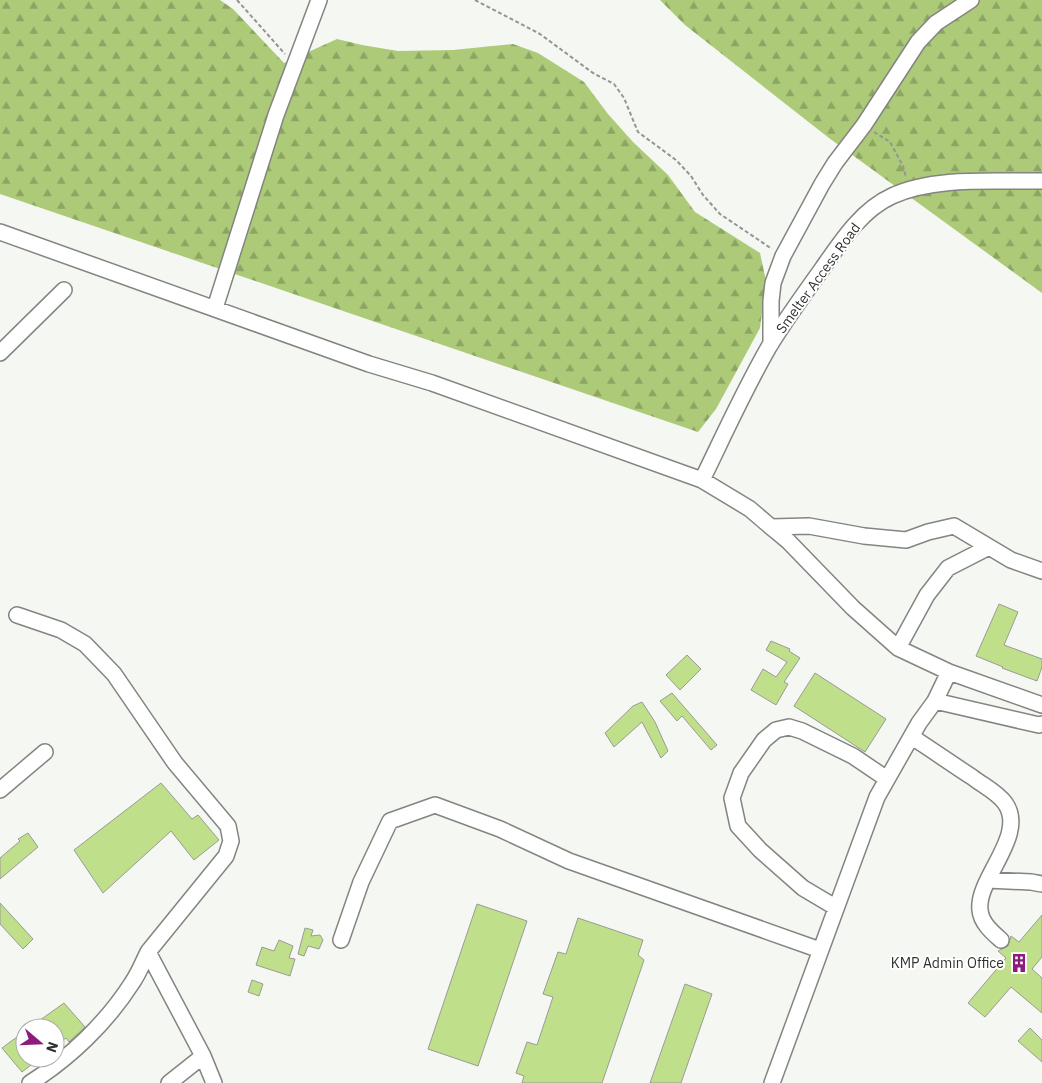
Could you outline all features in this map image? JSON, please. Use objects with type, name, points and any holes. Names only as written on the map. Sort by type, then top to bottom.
[{"type":"lane","points":[[215,308],[273,123],[319,0]]},
{"type":"lane","points":[[771,344],[773,283],[782,256],[830,170],[864,125],[918,42],[936,23],[971,0]]},
{"type":"lane","name":"Smelter Access Road","points":[[702,480],[742,397],[771,344],[805,293],[854,226],[872,208],[891,196],[910,189],[955,182],[1042,181]]},
{"type":"lane","points":[[0,232],[369,364],[432,383],[702,480],[750,508],[788,542],[853,608],[898,648],[949,672],[1042,705]]},
{"type":"lane","points":[[0,353],[64,290]]},
{"type":"lane","points":[[771,527],[809,526],[864,536],[906,540],[928,532],[954,526],[1011,560],[1042,571]]},
{"type":"lane","points":[[898,648],[927,594],[948,568],[989,547]]},
{"type":"lane","points":[[17,616],[61,630],[85,644],[114,674],[175,764],[228,826],[232,841],[226,856],[148,952],[133,982],[107,1016],[76,1049],[30,1083]]},
{"type":"lane","points":[[772,1083],[835,907],[877,797],[935,701],[949,672]]},
{"type":"lane","points":[[935,701],[1039,725],[1042,724]]},
{"type":"lane","points":[[835,907],[803,888],[760,850],[738,826],[732,798],[741,773],[764,740],[776,730],[789,727],[802,730],[853,756],[887,779]]},
{"type":"lane","points":[[912,737],[990,790],[1004,803],[1010,816],[1008,833],[1002,853],[981,896],[980,910],[984,921],[1001,940]]},
{"type":"lane","points":[[0,790],[46,752]]},
{"type":"lane","points":[[341,940],[361,882],[390,822],[435,806],[500,829],[569,861],[820,950]]},
{"type":"lane","points":[[988,880],[1042,884]]},
{"type":"lane","points":[[148,952],[214,1083]]},
{"type":"lane","points":[[169,1083],[202,1056]]},
{"type":"path","points":[[237,0],[294,63]]},
{"type":"path","points":[[475,0],[540,34],[593,73],[614,84],[624,98],[638,132],[676,160],[691,176],[703,195],[720,214],[782,256]]},
{"type":"path","points":[[864,125],[890,142],[903,166],[910,189]]},
{"type":"green space","points":[[0,0],[220,0],[233,9],[284,63],[337,39],[398,51],[453,50],[513,44],[538,53],[584,82],[608,114],[633,142],[668,175],[695,212],[760,253],[766,281],[760,328],[716,409],[698,432],[0,194]]},
{"type":"green space","points":[[660,0],[1042,0],[1042,293],[829,138],[685,25]]},
{"type":"building","points":[[999,604],[1018,612],[1004,645],[1042,659],[1042,667],[1037,681],[976,656]]},
{"type":"building","points":[[771,641],[790,649],[789,651],[800,658],[784,682],[788,684],[776,705],[751,690],[763,669],[776,677],[787,662],[766,650]]},
{"type":"building","points":[[687,655],[701,669],[680,690],[666,675]]},
{"type":"building","points":[[815,673],[886,719],[865,752],[794,706]]},
{"type":"building","points":[[672,693],[717,745],[711,750],[682,716],[677,721],[660,701]]},
{"type":"building","points":[[642,702],[655,722],[668,751],[661,758],[642,722],[614,747],[605,733],[633,706]]},
{"type":"building","points":[[161,783],[192,819],[198,815],[219,840],[194,860],[171,831],[103,893],[74,850]]},
{"type":"building","points":[[28,833],[38,847],[0,879],[0,858],[20,841],[18,839]]},
{"type":"building","points":[[0,903],[33,939],[23,949],[0,924]]},
{"type":"building","points":[[477,904],[527,921],[478,1066],[428,1049]]},
{"type":"building","name":"KMP Admin Office","points":[[1042,915],[1042,957],[1032,969],[1042,978],[1042,1013],[1011,987],[985,1017],[968,1003],[1006,958],[998,951],[1008,946],[1011,936],[1019,942]]},
{"type":"building","points":[[578,918],[643,940],[638,955],[644,960],[602,1083],[522,1083],[524,1076],[516,1073],[527,1042],[537,1045],[553,997],[543,994],[558,952],[566,954]]},
{"type":"building","points":[[305,928],[313,930],[311,936],[320,935],[323,940],[319,949],[308,946],[304,956],[298,954]]},
{"type":"building","points":[[279,940],[293,946],[289,958],[295,959],[290,976],[256,965],[262,947],[274,951]]},
{"type":"building","points":[[252,980],[263,984],[259,996],[248,992]]},
{"type":"building","points":[[685,984],[712,994],[681,1083],[650,1083]]},
{"type":"building","points":[[64,1003],[85,1027],[69,1042],[65,1039],[65,1018],[43,1018]]},
{"type":"building","points":[[1030,1028],[1042,1040],[1042,1062],[1018,1041]]},
{"type":"building","points":[[15,1038],[15,1064],[2,1048]]},
{"type":"building","points":[[19,1068],[27,1068],[22,1072]]},
{"type":"place","name":"KMP Admin Office","points":[[1019,963]]}]
